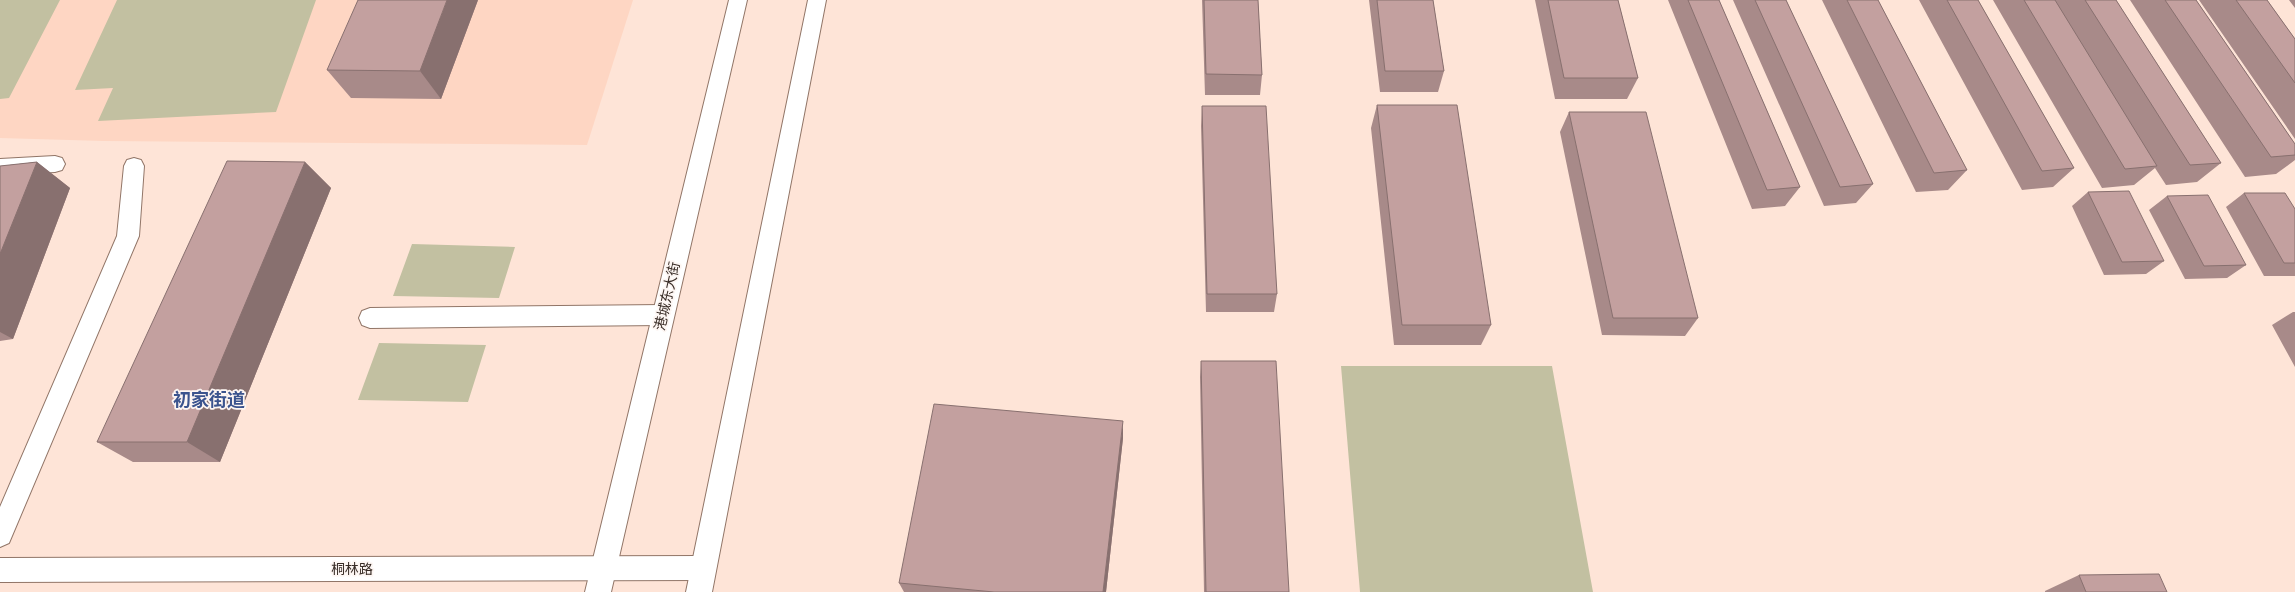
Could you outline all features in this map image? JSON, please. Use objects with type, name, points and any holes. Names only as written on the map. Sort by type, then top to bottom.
[{"type":"main road","name":"港城东大街","points":[[598,592],[738,0]]},
{"type":"main road","points":[[699,592],[817,0]]},
{"type":"main road","points":[[0,167],[55,164]]},
{"type":"main road","points":[[0,535],[128,236],[134,166]]},
{"type":"main road","points":[[370,318],[663,315]]},
{"type":"main road","name":"桐林路","points":[[0,570],[704,568]]},
{"type":"shaded area","points":[[0,0],[633,0],[587,145],[104,141],[0,138]]},
{"type":"shaded area","points":[[0,0],[60,0],[9,98],[0,99]]},
{"type":"shaded area","points":[[117,0],[316,0],[276,112],[98,121],[113,88],[75,90]]},
{"type":"shaded area","points":[[412,244],[515,247],[499,298],[393,296]]},
{"type":"shaded area","points":[[379,343],[486,345],[468,402],[358,400]]},
{"type":"shaded area","points":[[1341,366],[1552,366],[1593,592],[1360,592]]},
{"type":"building","points":[[358,0],[447,0],[420,71],[327,70]]},
{"type":"building","points":[[1204,0],[1258,0],[1262,75],[1206,74]]},
{"type":"building","points":[[1377,0],[1433,0],[1444,71],[1385,71]]},
{"type":"building","points":[[1548,0],[1618,0],[1638,78],[1564,78]]},
{"type":"building","points":[[1688,0],[1719,0],[1800,187],[1767,190]]},
{"type":"building","points":[[1755,0],[1786,0],[1873,184],[1840,187]]},
{"type":"building","points":[[1847,0],[1878,0],[1967,170],[1934,173]]},
{"type":"building","points":[[1947,0],[1978,0],[2074,168],[2042,171]]},
{"type":"building","points":[[2024,0],[2055,0],[2157,166],[2125,169]]},
{"type":"building","points":[[2085,0],[2116,0],[2221,163],[2190,165]]},
{"type":"building","points":[[2165,0],[2196,0],[2295,144],[2295,155],[2271,157]]},
{"type":"building","points":[[2236,0],[2267,0],[2295,39],[2295,83]]},
{"type":"building","points":[[1377,105],[1457,105],[1491,325],[1402,325]]},
{"type":"building","points":[[1202,106],[1266,106],[1277,294],[1207,294]]},
{"type":"building","points":[[1569,112],[1646,112],[1698,318],[1613,318]]},
{"type":"building","points":[[227,161],[305,162],[187,442],[97,442]]},
{"type":"building","points":[[37,162],[0,254],[0,166]]},
{"type":"building","points":[[2129,191],[2164,261],[2122,262],[2088,192]]},
{"type":"building","points":[[2244,193],[2285,193],[2295,209],[2295,263],[2284,263]]},
{"type":"building","points":[[2208,195],[2246,265],[2204,266],[2167,196]]},
{"type":"building","points":[[1201,361],[1276,361],[1289,592],[1206,592]]},
{"type":"building","points":[[934,404],[1123,421],[1103,592],[994,592],[899,583]]},
{"type":"building","points":[[2159,574],[2167,592],[2086,592],[2079,575]]},
{"type":"district","name":"初家街道","points":[[209,400]]}]
